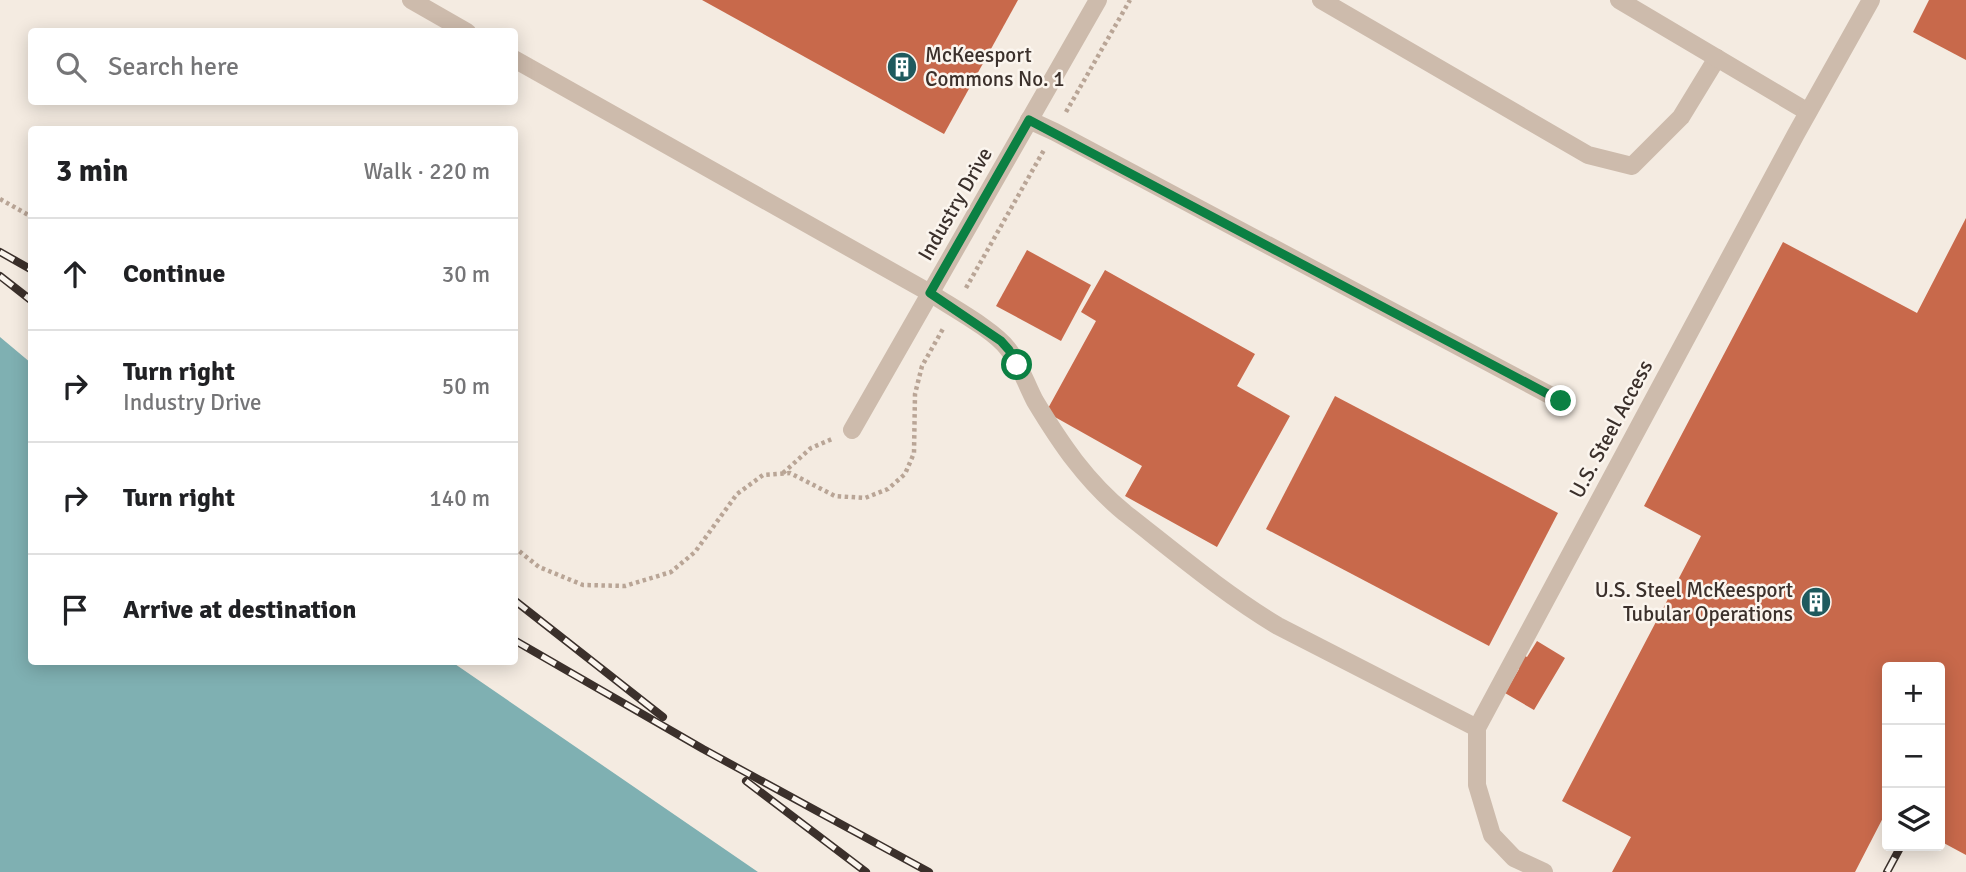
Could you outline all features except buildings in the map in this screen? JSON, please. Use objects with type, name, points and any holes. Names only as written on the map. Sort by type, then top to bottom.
[{"type":"street","points":[[411,0],[460,28]]},
{"type":"street","name":"Industry Drive","points":[[852,430],[1098,0]]},
{"type":"street","points":[[1321,0],[1588,155],[1632,166],[1681,117],[1717,58]]},
{"type":"street","points":[[1619,0],[1808,112]]},
{"type":"street","name":"U.S. Steel Access","points":[[1544,872],[1514,858],[1492,835],[1477,785],[1477,728],[1871,0]]},
{"type":"street","points":[[518,60],[930,293],[990,332],[1009,350],[1036,402],[1080,469],[1125,513],[1253,611],[1477,728]]},
{"type":"street","points":[[1029,120],[1561,401]]},
{"type":"path","points":[[0,199],[28,215]]},
{"type":"path","points":[[782,474],[811,448],[852,430]]},
{"type":"water","points":[[0,337],[28,360],[28,665],[456,665],[758,872],[0,872]]},
{"type":"railway","points":[[0,252],[28,268]]},
{"type":"railway","points":[[0,276],[28,298]]},
{"type":"railway","points":[[518,603],[663,717]]},
{"type":"railway","points":[[518,642],[703,749],[929,872]]},
{"type":"railway","points":[[746,781],[866,872]]},
{"type":"railway","points":[[1887,872],[1898,851]]},
{"type":"place","name":"McKeesport Commons No. 1","points":[[902,67]]},
{"type":"place","name":"U.S. Steel McKeesport Tubular Operations","points":[[1816,602]]},
{"type":"route","points":[[1017,365],[1001,341],[930,293],[1029,120],[1561,401]]}]
